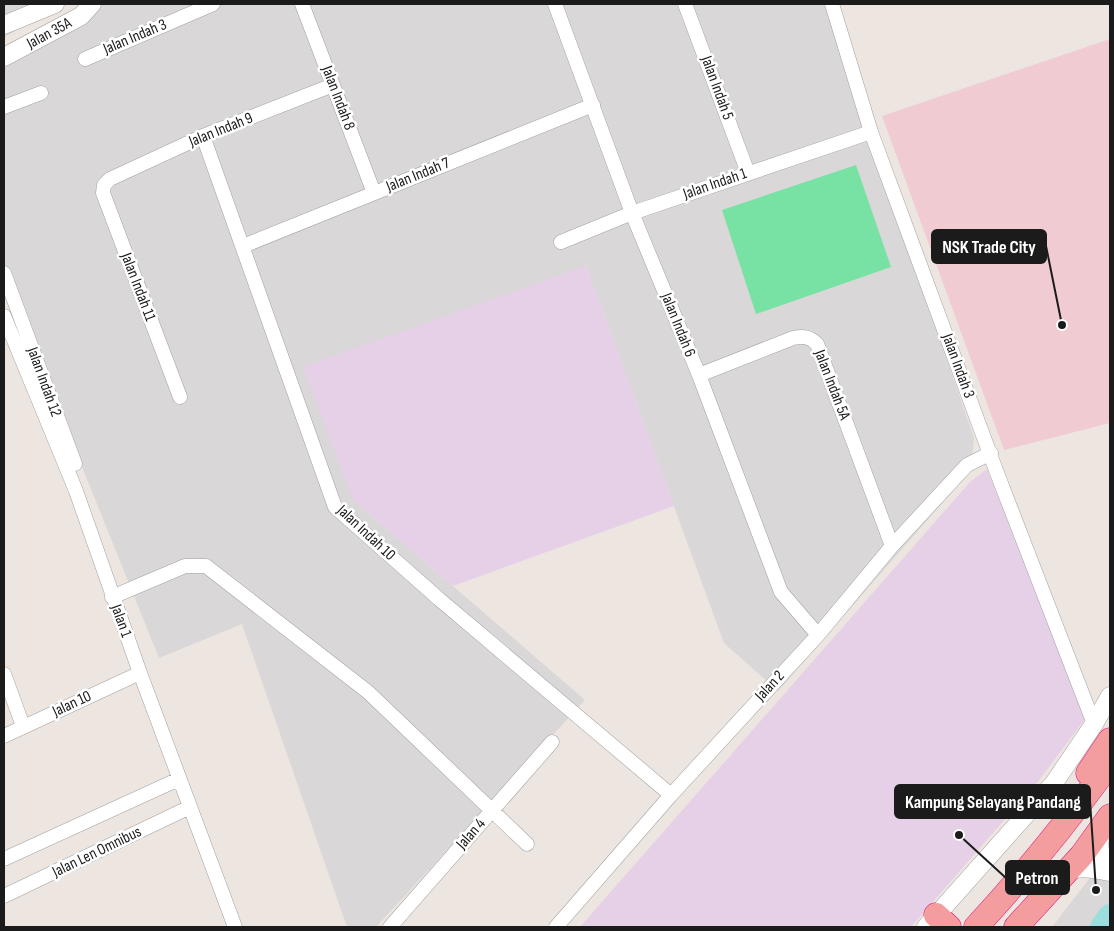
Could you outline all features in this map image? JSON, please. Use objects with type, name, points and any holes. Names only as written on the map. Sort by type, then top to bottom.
[{"type":"highway","points":[[1004,897],[1039,842],[1102,732]]},
{"type":"highway","points":[[976,927],[1004,897],[1076,810],[1110,763]]},
{"type":"highway","points":[[1016,927],[1082,855],[1106,823]]},
{"type":"street","name":"Jalan 35A","points":[[4,25],[55,4]]},
{"type":"street","name":"Jalan 35A","points":[[4,57],[81,16],[92,4]]},
{"type":"street","name":"Jalan Indah 3","points":[[85,58],[213,4]]},
{"type":"street","name":"Jalan Indah 8","points":[[302,4],[374,193]]},
{"type":"street","name":"Jalan Indah 6","points":[[555,4],[632,213],[698,375],[781,592],[818,635]]},
{"type":"street","name":"Jalan Indah 5","points":[[685,4],[748,173]]},
{"type":"street","name":"Jalan Indah 3","points":[[832,4],[871,132],[990,453],[1102,732]]},
{"type":"street","name":"Jalan Indah 9","points":[[110,179],[203,136],[333,85]]},
{"type":"street","points":[[4,107],[41,93]]},
{"type":"street","name":"Jalan Indah 7","points":[[243,246],[593,105]]},
{"type":"street","name":"Jalan Indah 1","points":[[561,242],[632,213],[871,132]]},
{"type":"street","name":"Jalan Indah 10","points":[[203,136],[335,507],[439,600],[671,795]]},
{"type":"street","name":"Jalan Indah 11","points":[[110,179],[104,185],[103,193],[180,397]]},
{"type":"street","name":"Jalan Indah 12","points":[[4,273],[80,478],[76,491]]},
{"type":"street","name":"Jalan 1","points":[[4,316],[76,491],[112,597],[232,926]]},
{"type":"street","name":"Jalan Indah 5A","points":[[698,375],[793,338],[801,336],[810,337],[817,344],[892,546]]},
{"type":"street","name":"Jalan 2","points":[[556,927],[671,795],[818,635],[892,546],[966,465],[990,453]]},
{"type":"street","points":[[112,597],[185,566],[206,566],[368,692],[527,844]]},
{"type":"street","name":"Jalan 10","points":[[4,736],[140,673]]},
{"type":"street","points":[[4,674],[23,726]]},
{"type":"street","points":[[937,923],[956,895],[1054,783],[1102,732],[1110,696]]},
{"type":"street","name":"Jalan 4","points":[[390,927],[552,742]]},
{"type":"street","points":[[4,859],[179,779]]},
{"type":"street","name":"Jalan Len Omnibus","points":[[4,896],[190,807]]},
{"type":"street","points":[[1106,823],[1099,842],[1100,855],[1110,872]]},
{"type":"street","points":[[1067,871],[1078,867],[1110,872]]},
{"type":"shaded area","points":[[4,4],[66,4],[4,37]]},
{"type":"shaded area","points":[[95,4],[824,4],[974,438],[971,470],[778,691],[724,643],[586,266],[353,500],[585,700],[376,927],[347,927],[242,624],[159,658],[4,273],[4,67],[90,21]]},
{"type":"shaded area","points":[[1110,39],[1110,423],[1004,450],[882,116]]},
{"type":"shaded area","points":[[586,266],[674,506],[453,586],[353,500],[303,367]]},
{"type":"shaded area","points":[[987,469],[1085,719],[1040,779],[911,927],[580,927],[970,482]]},
{"type":"shaded area","points":[[1110,852],[1110,927],[1052,927]]},
{"type":"green space","points":[[856,165],[891,267],[756,314],[722,210]]},
{"type":"waterway","points":[[1102,927],[1110,916]]},
{"type":"place","name":"NSK Trade City","points":[[1062,325]]},
{"type":"place","name":"Petron","points":[[959,835]]},
{"type":"place","name":"Kampung Selayang Pandang","points":[[1096,890]]}]
